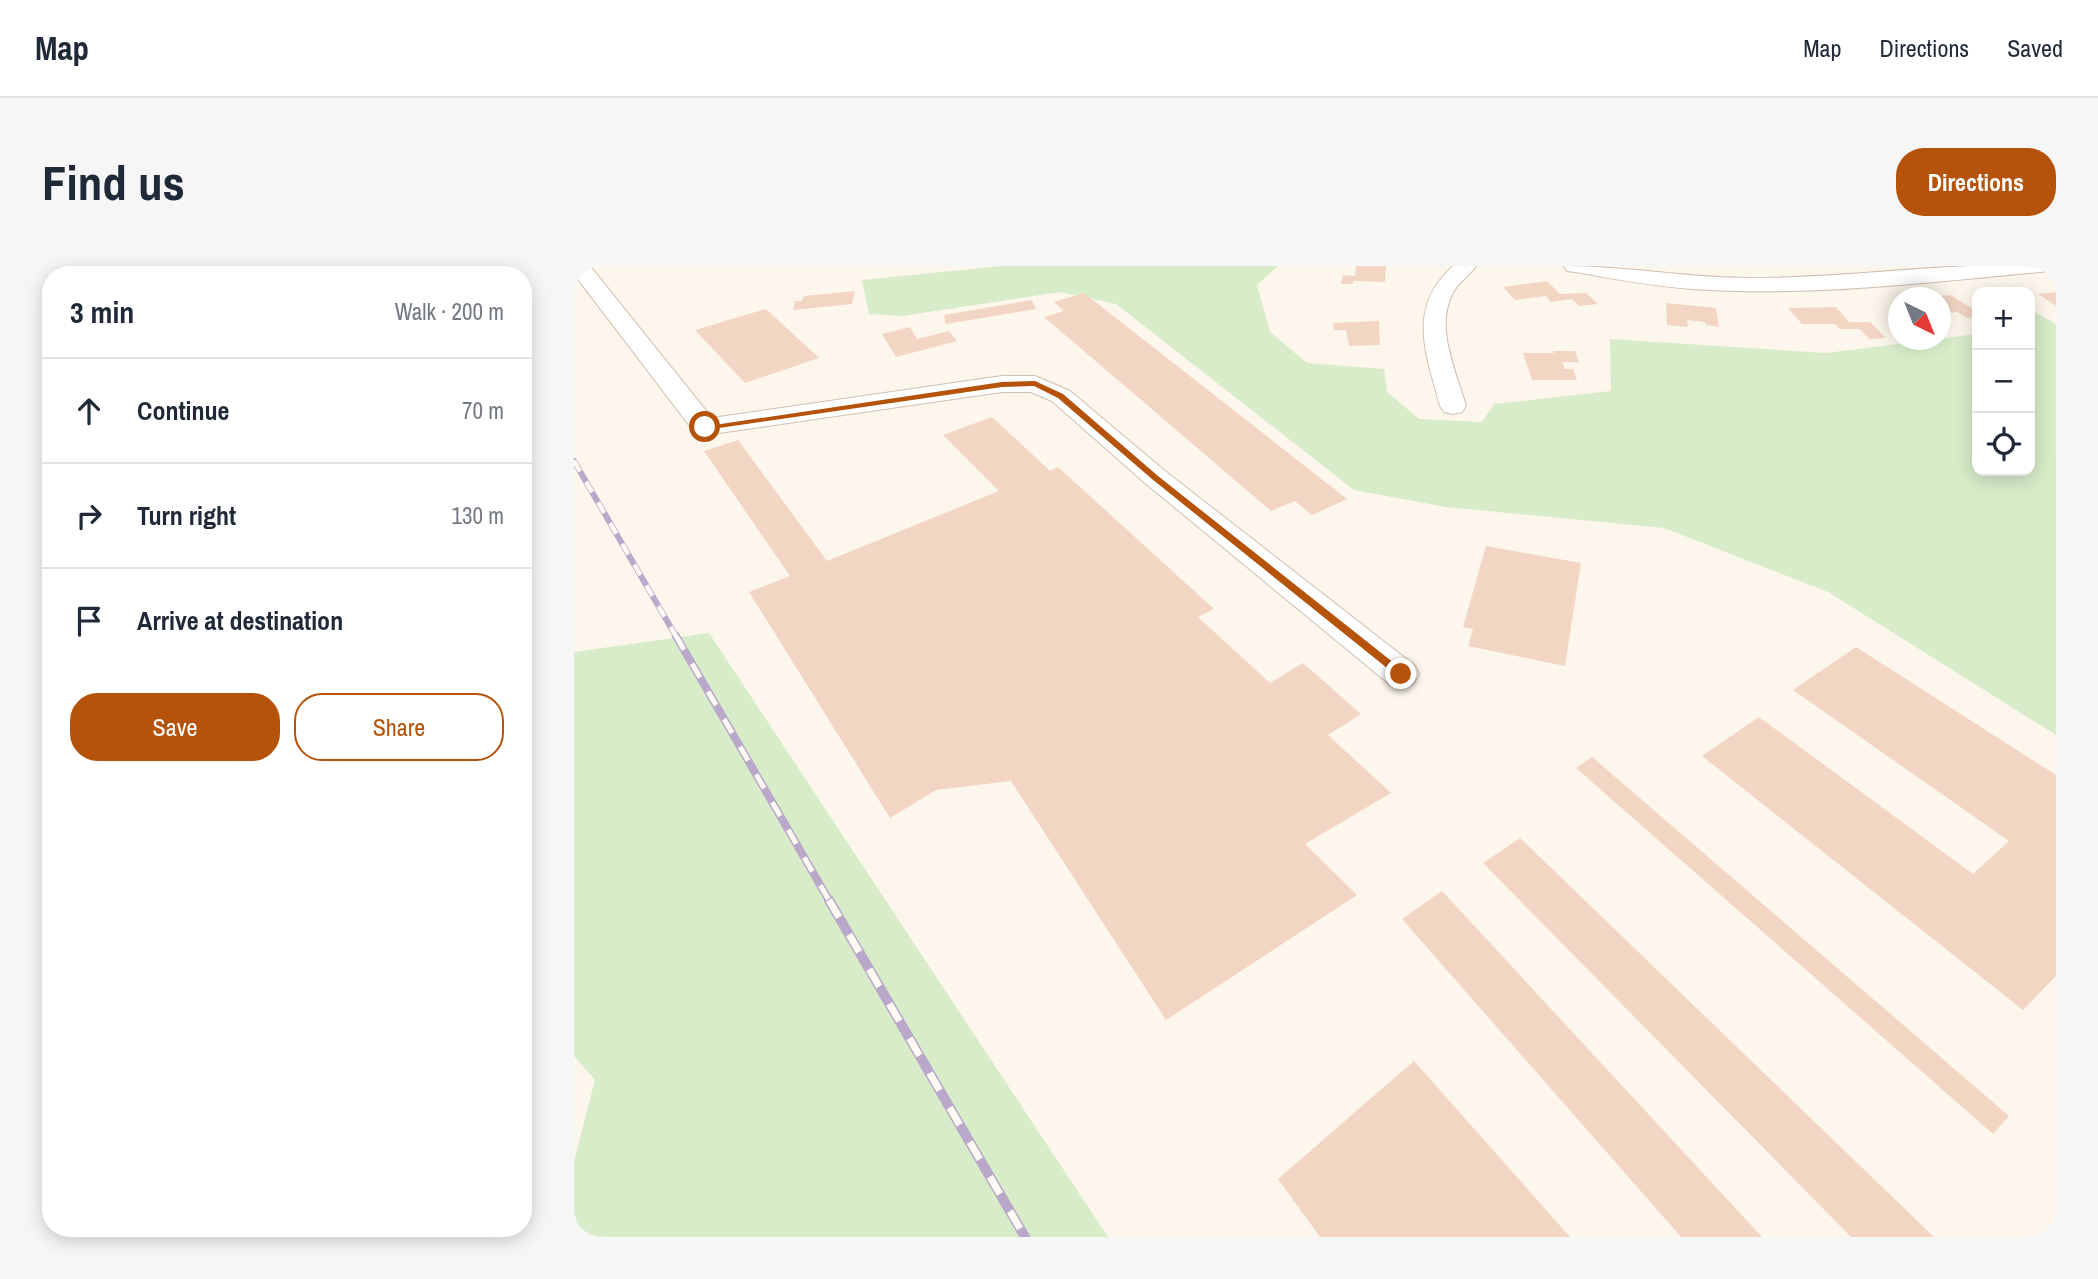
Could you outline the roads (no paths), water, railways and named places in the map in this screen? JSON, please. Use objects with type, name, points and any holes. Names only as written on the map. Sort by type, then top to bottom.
[{"type":"street","points":[[579,266],[705,427],[1002,384],[1035,384],[1061,396],[1155,477],[1401,674]]},
{"type":"street","points":[[1453,406],[1433,316],[1440,294],[1452,276],[1465,266]]},
{"type":"street","points":[[1575,266],[1674,282],[1774,286],[2040,266]]},
{"type":"railway","points":[[574,461],[677,638]]},
{"type":"railway","points":[[676,636],[830,902]]},
{"type":"railway","points":[[829,900],[1025,1237]]}]
